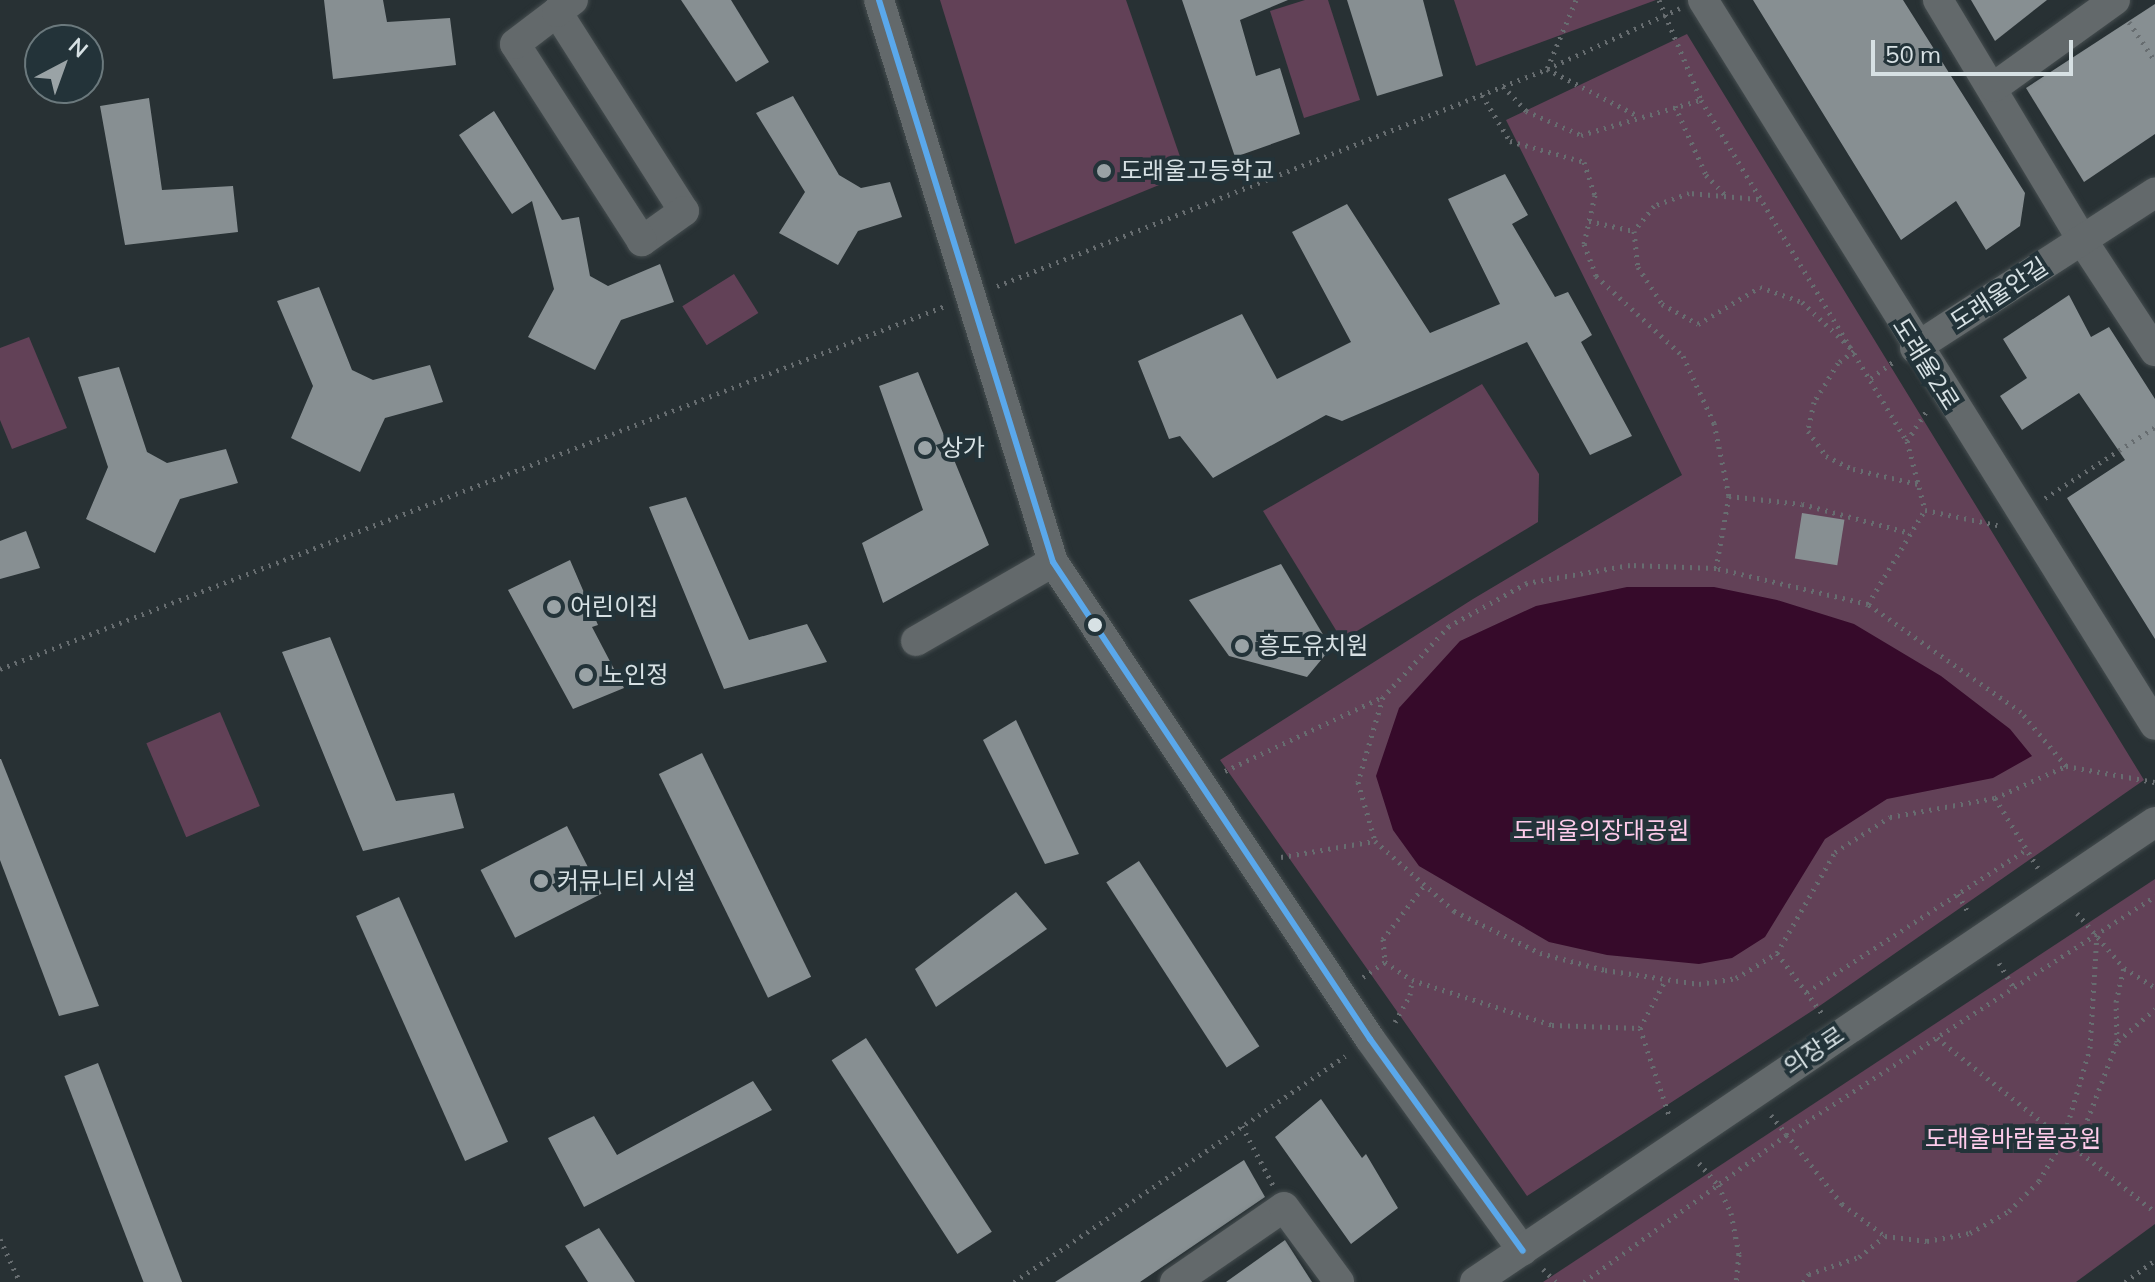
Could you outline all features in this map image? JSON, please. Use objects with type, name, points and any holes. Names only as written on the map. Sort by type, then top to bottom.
[{"type":"street","points":[[879,0],[1053,562],[1361,1026],[1533,1260]]},
{"type":"street","points":[[1938,0],[1994,87],[2082,240],[2155,351]]},
{"type":"street","name":"도래울2로","points":[[1692,4],[1905,354],[2155,725]]},
{"type":"street","points":[[565,6],[684,211],[642,241],[515,44],[565,6]]},
{"type":"street","points":[[1994,87],[2122,11]]},
{"type":"street","name":"도래울안길","points":[[1905,354],[2155,193]]},
{"type":"street","points":[[916,641],[1053,562]]},
{"type":"street","name":"의장로","points":[[1475,1282],[1533,1260],[2155,822]]},
{"type":"street","points":[[1175,1282],[1284,1207],[1339,1282]]},
{"type":"path","points":[[1547,69],[1576,0]]},
{"type":"path","points":[[1659,0],[1701,100],[1758,199],[1907,441],[1925,510],[1868,604]]},
{"type":"path","points":[[992,288],[1547,69],[1665,19],[1692,4]]},
{"type":"path","points":[[2122,11],[2155,61]]},
{"type":"path","points":[[1547,69],[1639,117]]},
{"type":"path","points":[[1503,86],[1526,111],[1581,135],[1701,100]]},
{"type":"path","points":[[1482,95],[1510,141],[1584,162],[1595,195],[1584,244],[1596,276],[1683,356],[1714,423],[1729,496],[1716,568]]},
{"type":"path","points":[[1675,106],[1706,175],[1725,196]]},
{"type":"path","points":[[1758,199],[1689,193],[1654,206],[1634,231],[1638,267],[1662,304],[1698,324],[1760,287],[1802,302],[1854,351]]},
{"type":"path","points":[[1589,221],[1634,231]]},
{"type":"path","points":[[0,669],[945,306]]},
{"type":"path","points":[[1854,351],[1838,363],[1814,402],[1808,431],[1826,456],[1853,469],[1918,484]]},
{"type":"path","points":[[1871,378],[1905,354]]},
{"type":"path","points":[[1907,441],[1926,412]]},
{"type":"path","points":[[2045,499],[2155,427]]},
{"type":"path","points":[[1729,496],[1802,504],[1910,533]]},
{"type":"path","points":[[1925,510],[1998,525]]},
{"type":"path","points":[[1219,774],[1383,697],[1449,626],[1527,583],[1630,565],[1716,568],[1868,604],[2021,712],[2066,766]]},
{"type":"path","points":[[1383,697],[1358,782],[1375,841],[1423,887],[1454,911],[1540,953],[1699,984],[1736,978],[1777,953],[1835,852],[1890,817],[1995,798],[2066,766],[2155,782]]},
{"type":"path","points":[[1995,798],[2024,851],[2038,868]]},
{"type":"path","points":[[1278,858],[1375,841]]},
{"type":"path","points":[[1807,992],[2024,851]]},
{"type":"path","points":[[1385,962],[1383,939],[1423,887]]},
{"type":"path","points":[[1958,894],[1971,917]]},
{"type":"path","points":[[1584,1282],[1786,1135],[2155,896]]},
{"type":"path","points":[[2077,913],[2124,968],[2155,987]]},
{"type":"path","points":[[1770,1115],[1842,1204],[1885,1236],[1927,1241],[1970,1233],[2009,1211],[2039,1181],[2063,1140],[2090,1048],[2097,935]]},
{"type":"path","points":[[1777,953],[1824,1016]]},
{"type":"path","points":[[1363,977],[1385,962]]},
{"type":"path","points":[[1385,962],[1412,980],[1552,1025],[1640,1028]]},
{"type":"path","points":[[1999,963],[2014,988]]},
{"type":"path","points":[[2076,1150],[2117,1042],[2116,1002],[2124,968]]},
{"type":"path","points":[[1666,979],[1640,1028],[1671,1118]]},
{"type":"path","points":[[1395,1022],[1406,1005],[1412,980]]},
{"type":"path","points":[[2117,1042],[2155,1009]]},
{"type":"path","points":[[1937,1038],[2155,1212]]},
{"type":"path","points":[[1014,1282],[1345,1056]]},
{"type":"path","points":[[1242,1126],[1284,1207]]},
{"type":"path","points":[[1699,1163],[1718,1185],[1739,1254],[1736,1282]]},
{"type":"path","points":[[1803,1282],[1809,1274],[1859,1257],[1885,1236]]},
{"type":"path","points":[[0,1239],[20,1282]]},
{"type":"path","points":[[1533,1260],[1556,1282]]},
{"type":"path","points":[[2125,1282],[2155,1260]]},
{"type":"green space","points":[[940,0],[1126,0],[1186,174],[1015,244]]},
{"type":"green space","points":[[1305,0],[1328,0],[1360,100],[1304,118],[1270,11]]},
{"type":"green space","points":[[1454,0],[1656,0],[1476,66]]},
{"type":"green space","name":"도래울의장대공원","points":[[1687,34],[2144,780],[1818,1007],[1527,1196],[1220,760],[1473,599],[1682,475],[1506,120]]},
{"type":"green space","points":[[734,274],[758,313],[707,345],[682,306]]},
{"type":"green space","points":[[29,337],[67,428],[12,449],[0,420],[0,348]]},
{"type":"green space","points":[[1482,384],[1539,474],[1538,522],[1342,640],[1263,511]]},
{"type":"green space","points":[[220,712],[260,806],[186,837],[146,743]]},
{"type":"green space","name":"도래울바람물공원","points":[[2155,879],[2155,1224],[2076,1282],[1543,1282]]},
{"type":"shaded area","points":[[1627,587],[1714,587],[1777,600],[1854,624],[1941,676],[2010,729],[2032,756],[1993,778],[1887,799],[1825,839],[1765,937],[1732,958],[1699,964],[1607,955],[1549,942],[1419,866],[1393,830],[1376,776],[1399,708],[1460,641],[1536,606]]},
{"type":"building","points":[[324,0],[383,0],[387,22],[450,18],[456,65],[333,79]]},
{"type":"building","points":[[681,0],[731,0],[769,62],[736,82]]},
{"type":"building","points":[[1182,0],[1288,0],[1240,20],[1256,76],[1280,68],[1300,134],[1235,157]]},
{"type":"building","points":[[1347,0],[1423,0],[1443,76],[1377,96]]},
{"type":"building","points":[[1753,0],[1903,0],[2025,193],[2020,226],[1986,250],[1956,201],[1901,240]]},
{"type":"building","points":[[1971,0],[2047,0],[1995,41]]},
{"type":"building","points":[[2155,4],[2155,134],[2084,182],[2026,88]]},
{"type":"building","points":[[793,96],[839,175],[861,188],[890,182],[902,217],[858,231],[838,265],[779,233],[805,192],[756,113]]},
{"type":"building","points":[[149,98],[162,190],[233,186],[238,232],[125,245],[100,106]]},
{"type":"building","points":[[494,111],[562,220],[579,217],[590,276],[608,286],[660,264],[674,302],[621,320],[595,370],[528,337],[554,289],[532,201],[512,214],[459,135]]},
{"type":"building","points":[[1505,174],[1528,215],[1512,224],[1555,297],[1568,292],[1592,335],[1581,342],[1632,436],[1590,455],[1527,342],[1342,421],[1326,415],[1213,478],[1180,436],[1169,439],[1138,361],[1242,314],[1277,379],[1351,342],[1292,232],[1347,204],[1430,333],[1500,304],[1448,199]]},
{"type":"building","points":[[319,287],[352,370],[373,380],[430,365],[443,402],[385,418],[360,472],[291,438],[313,386],[277,301]]},
{"type":"building","points":[[2069,295],[2091,337],[2109,327],[2155,399],[2155,639],[2067,498],[2125,460],[2079,393],[2022,430],[2000,396],[2027,378],[2003,339]]},
{"type":"building","points":[[119,367],[147,452],[167,463],[226,449],[238,483],[180,499],[155,553],[86,519],[108,467],[78,377]]},
{"type":"building","name":"상가","points":[[918,372],[989,545],[883,603],[862,543],[923,510],[879,386]]},
{"type":"building","points":[[686,497],[749,640],[807,624],[827,662],[724,689],[649,507]]},
{"type":"building","points":[[1802,513],[1844,520],[1837,565],[1795,558]]},
{"type":"building","points":[[26,531],[40,568],[0,579],[0,541]]},
{"type":"building","points":[[570,560],[598,625],[592,627],[624,688],[573,709],[508,590]]},
{"type":"building","points":[[1281,564],[1331,648],[1307,677],[1229,656],[1189,600]]},
{"type":"building","points":[[330,637],[396,801],[454,793],[464,828],[363,851],[282,652]]},
{"type":"building","points":[[1016,720],[1079,854],[1045,864],[983,740]]},
{"type":"building","points":[[702,753],[811,977],[768,998],[659,774]]},
{"type":"building","points":[[0,759],[99,1006],[59,1016],[0,860]]},
{"type":"building","name":"커뮤니티 시설","points":[[567,826],[602,894],[515,938],[481,870]]},
{"type":"building","points":[[1139,861],[1259,1046],[1227,1068],[1106,882]]},
{"type":"building","points":[[1016,892],[1047,929],[936,1007],[915,969]]},
{"type":"building","points":[[399,897],[508,1142],[465,1161],[356,916]]},
{"type":"building","points":[[866,1038],[992,1232],[957,1254],[832,1060]]},
{"type":"building","points":[[98,1063],[182,1282],[144,1282],[64,1076]]},
{"type":"building","points":[[753,1081],[772,1110],[584,1207],[548,1138],[594,1116],[617,1155]]},
{"type":"building","points":[[1321,1099],[1362,1158],[1366,1154],[1398,1208],[1351,1244],[1275,1137]]},
{"type":"building","points":[[1244,1160],[1265,1197],[1140,1282],[1055,1282]]},
{"type":"building","points":[[599,1228],[635,1282],[588,1282],[565,1246]]},
{"type":"building","points":[[1285,1240],[1312,1282],[1226,1282]]},
{"type":"transit line","points":[[879,0],[1053,562],[1370,1039],[1523,1251]]},
{"type":"place","name":"도래울고등학교","points":[[1104,171]]},
{"type":"place","name":"상가","points":[[925,448]]},
{"type":"place","name":"어린이집","points":[[554,607]]},
{"type":"place","name":"흥도유치원","points":[[1242,646]]},
{"type":"place","name":"노인정","points":[[586,675]]},
{"type":"place","name":"커뮤니티 시설","points":[[541,881]]}]
